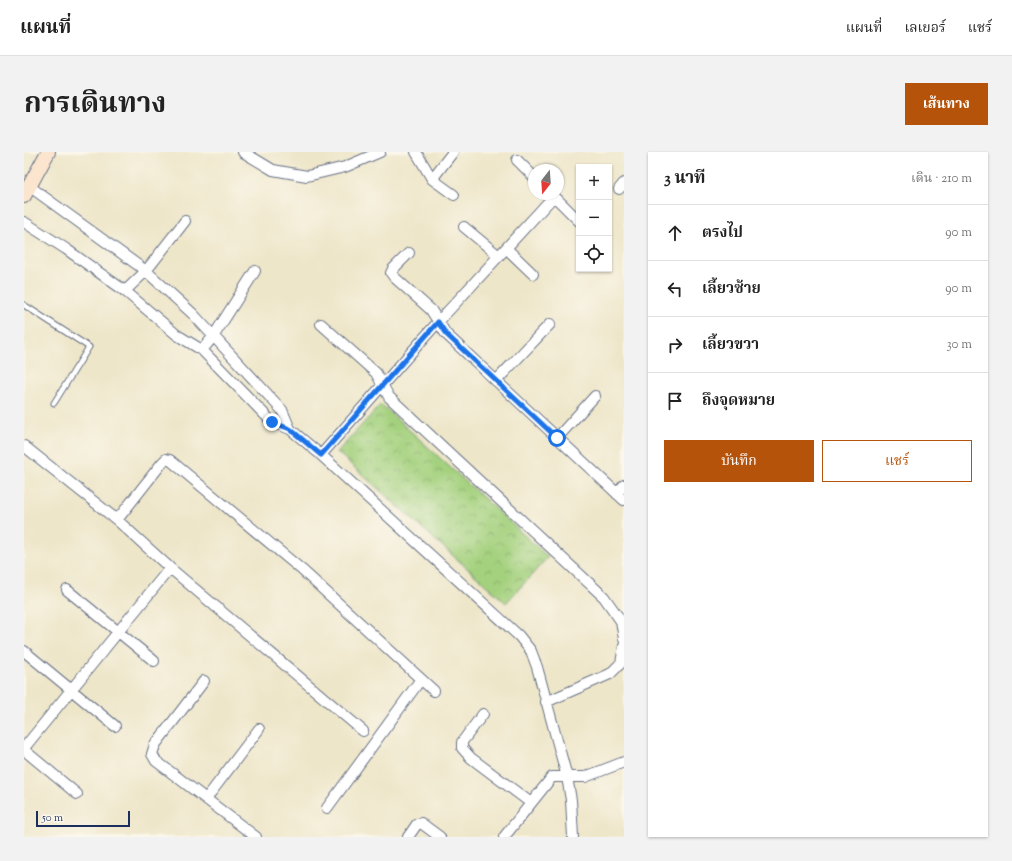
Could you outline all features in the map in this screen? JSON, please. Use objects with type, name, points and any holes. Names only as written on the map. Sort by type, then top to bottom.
[{"type":"main road","points":[[27,191],[48,152]]},
{"type":"street","points":[[243,152],[273,170],[307,176],[345,167],[380,152]]},
{"type":"street","points":[[416,152],[432,179],[454,195]]},
{"type":"street","points":[[432,179],[453,152]]},
{"type":"street","points":[[517,160],[528,171]]},
{"type":"street","points":[[27,191],[62,212],[146,271],[193,314],[282,410],[290,429]]},
{"type":"street","points":[[321,455],[438,322],[549,200]]},
{"type":"street","points":[[558,200],[576,218]]},
{"type":"street","points":[[125,291],[146,271],[185,221]]},
{"type":"street","points":[[24,222],[66,249],[125,291],[177,335],[202,350],[272,422],[290,429],[321,455],[519,636],[531,651],[567,777],[571,800],[573,837]]},
{"type":"street","points":[[464,228],[499,256]]},
{"type":"street","points":[[506,248],[533,274]]},
{"type":"street","points":[[409,253],[391,273],[431,310],[446,334],[621,497],[624,485]]},
{"type":"street","points":[[202,350],[213,337],[255,271]]},
{"type":"street","points":[[321,324],[376,373],[389,397],[604,597],[621,621],[624,639]]},
{"type":"street","points":[[496,381],[550,324]]},
{"type":"street","points":[[557,438],[595,396]]},
{"type":"street","points":[[24,446],[117,520],[170,568],[364,731]]},
{"type":"street","points":[[117,520],[162,463],[166,459],[170,460],[302,570],[434,691]]},
{"type":"street","points":[[77,794],[24,749],[170,568]]},
{"type":"street","points":[[67,590],[154,661]]},
{"type":"street","points":[[546,702],[610,674],[621,663],[624,646]]},
{"type":"street","points":[[24,651],[115,726]]},
{"type":"street","points":[[327,808],[421,679]]},
{"type":"street","points":[[204,681],[155,745],[152,754],[156,761],[256,837]]},
{"type":"street","points":[[483,714],[462,742],[462,748],[471,758],[531,803]]},
{"type":"street","points":[[206,799],[259,729]]},
{"type":"street","points":[[504,837],[552,777],[585,776],[624,762]]},
{"type":"street","points":[[408,837],[417,824],[421,823],[440,837]]},
{"type":"lane","points":[[24,305],[89,347],[54,403]]},
{"type":"green space","points":[[381,404],[548,557],[506,603],[337,452]]},
{"type":"route","points":[[272,422],[290,429],[321,455],[438,322],[446,334],[557,438]]}]
